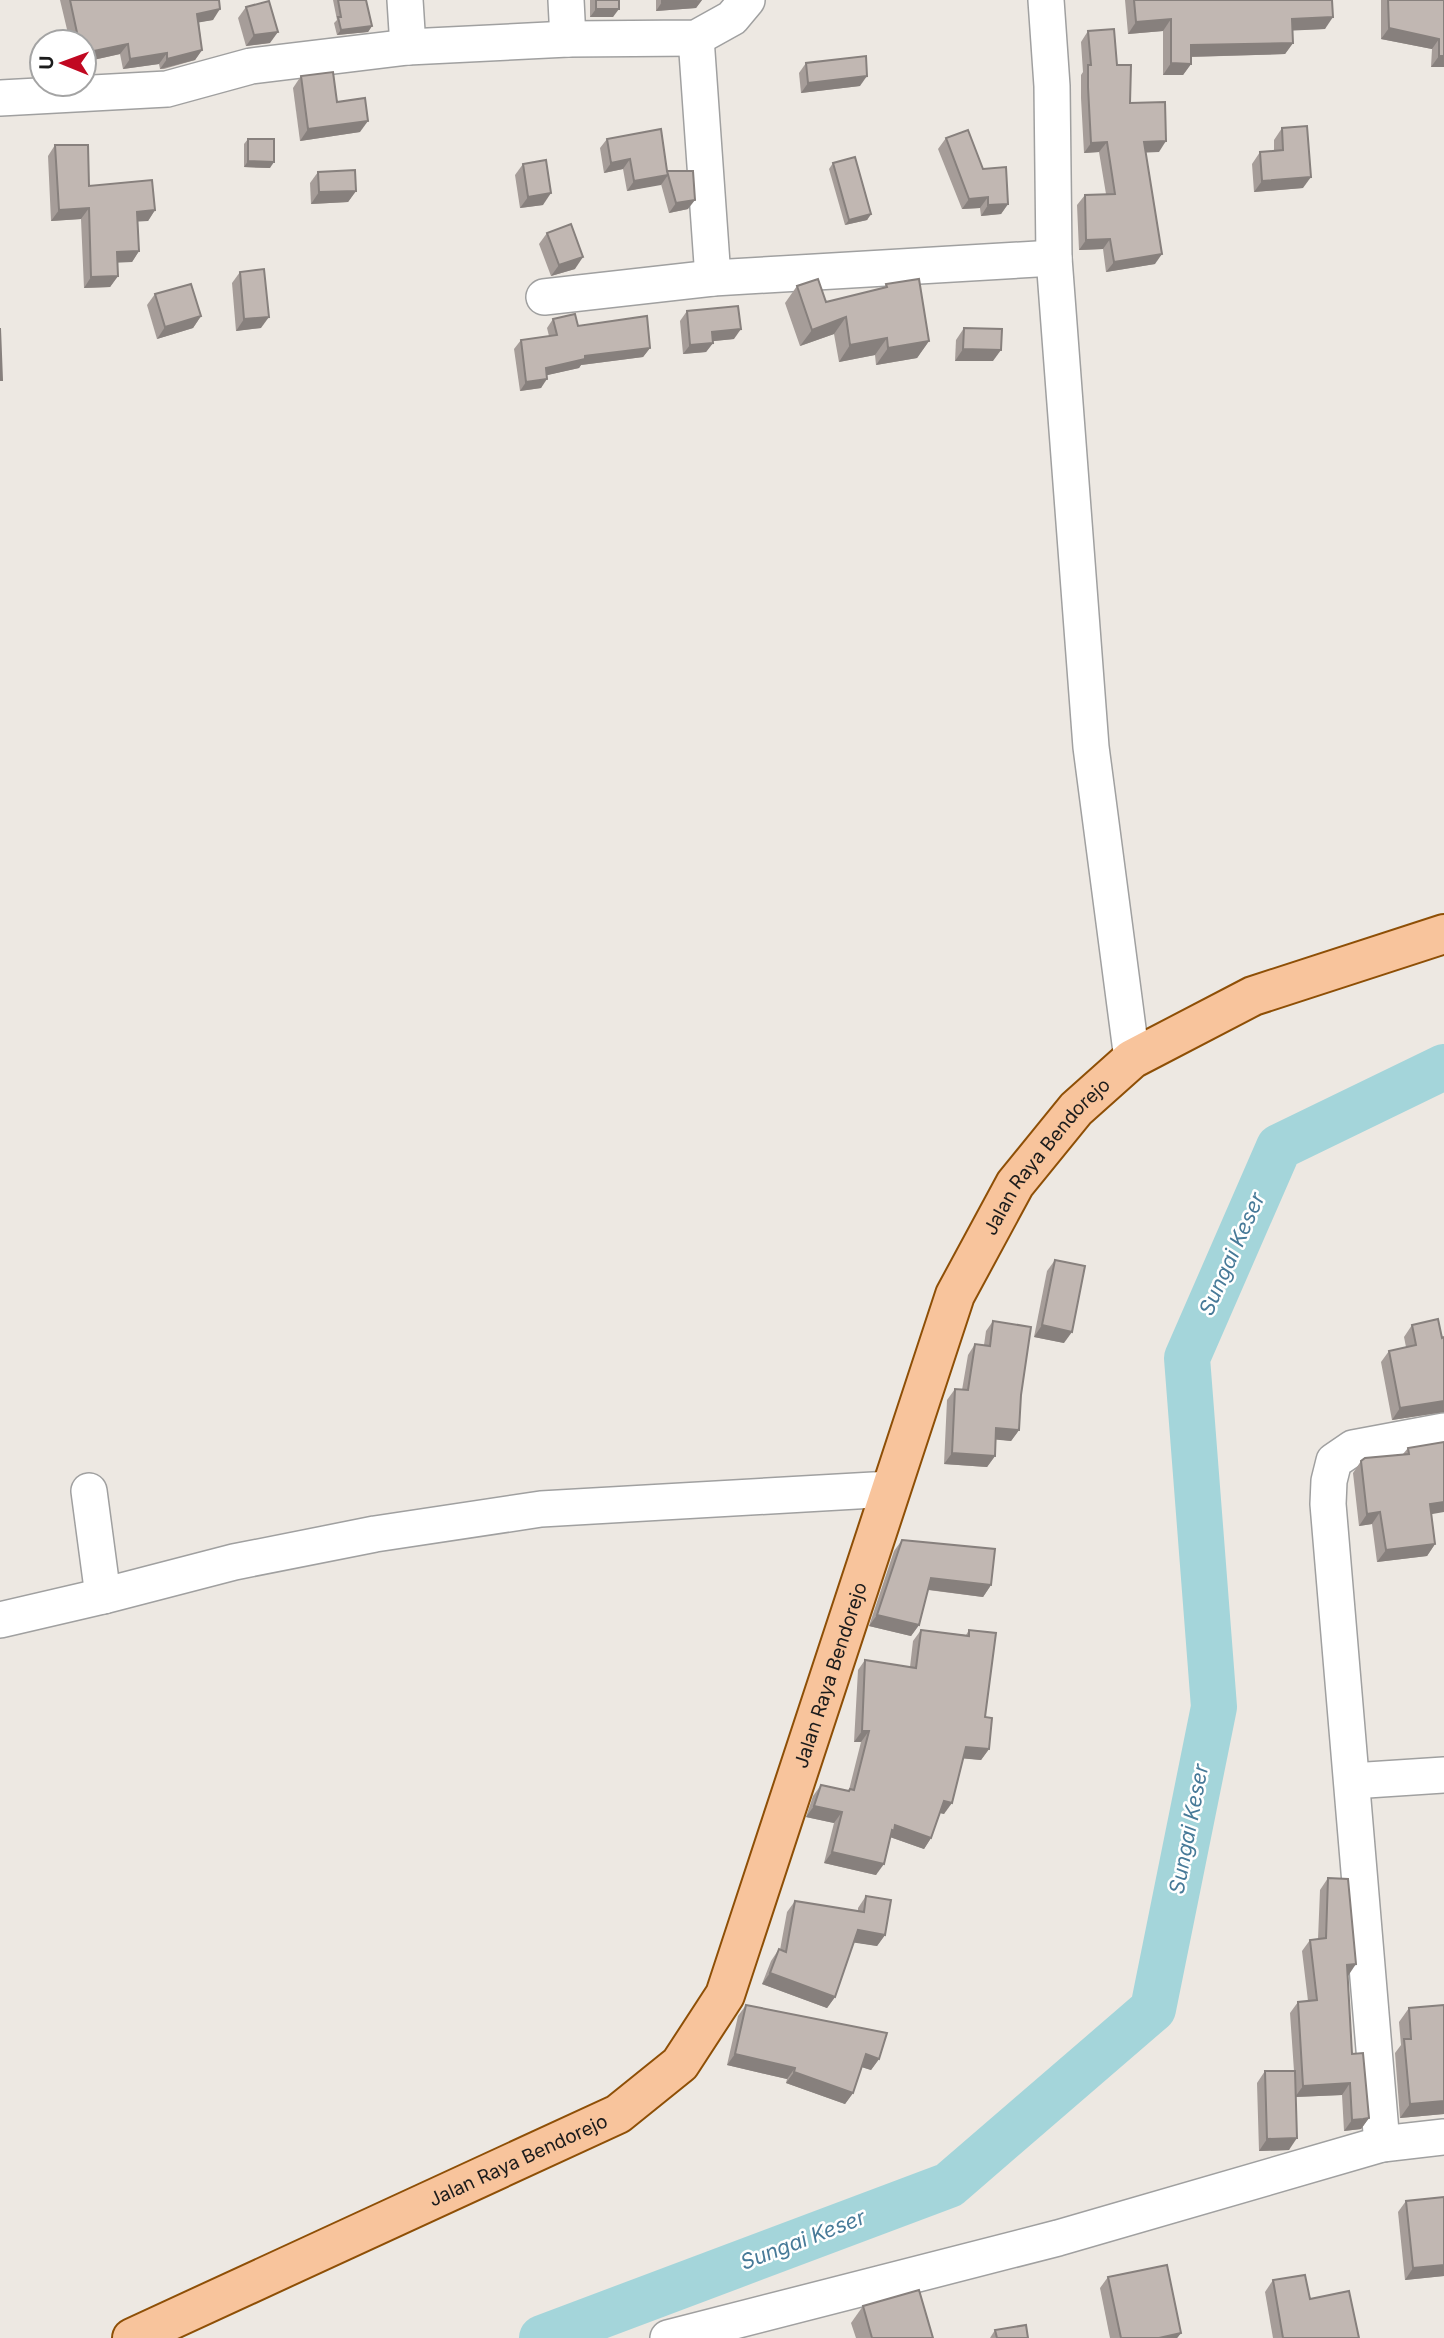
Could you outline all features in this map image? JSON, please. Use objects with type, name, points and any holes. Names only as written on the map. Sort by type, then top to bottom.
[{"type":"main road","name":"Jalan Raya Bendorejo","points":[[132,2338],[618,2114],[680,2064],[725,1995],[956,1295],[1015,1184],[1076,1109],[1132,1059],[1253,996],[1444,934]]},
{"type":"street","points":[[405,0],[408,47]]},
{"type":"street","points":[[566,0],[568,39]]},
{"type":"street","points":[[1046,0],[1052,86],[1054,258],[1091,747],[1132,1059]]},
{"type":"street","points":[[0,98],[167,89],[251,66],[408,47],[568,39],[696,38],[737,6]]},
{"type":"street","points":[[696,38],[713,278]]},
{"type":"street","points":[[544,297],[713,278],[1054,258]]},
{"type":"street","points":[[1382,2144],[1328,1504],[1329,1481],[1334,1461],[1353,1448],[1444,1431]]},
{"type":"street","points":[[0,1620],[286,1551],[375,1534],[541,1509],[891,1489]]},
{"type":"street","points":[[89,1491],[103,1596]]},
{"type":"street","points":[[1352,1782],[1444,1775]]},
{"type":"street","points":[[668,2338],[1058,2238],[1382,2144],[1444,2137]]},
{"type":"building","points":[[70,0],[219,0],[220,9],[197,14],[202,50],[167,59],[167,53],[130,59],[128,44],[98,50],[98,28],[76,28]]},
{"type":"building","points":[[338,0],[366,0],[372,26],[341,30]]},
{"type":"building","points":[[596,0],[619,0],[619,9],[596,9]]},
{"type":"building","points":[[662,0],[697,0],[662,2]]},
{"type":"building","points":[[1134,0],[1332,0],[1333,17],[1292,19],[1293,43],[1191,45],[1191,64],[1171,63],[1171,19],[1136,22]]},
{"type":"building","points":[[1388,0],[1444,0],[1444,56],[1439,56],[1439,39],[1389,28]]},
{"type":"building","points":[[269,1],[278,32],[254,35],[246,7]]},
{"type":"building","points":[[1114,29],[1117,65],[1131,65],[1130,103],[1165,102],[1166,141],[1144,142],[1162,254],[1114,262],[1110,239],[1086,240],[1085,195],[1115,194],[1107,142],[1091,143],[1088,87],[1088,65],[1091,65],[1088,31]]},
{"type":"building","points":[[866,56],[867,76],[808,83],[806,63]]},
{"type":"building","points":[[333,72],[337,102],[365,98],[368,121],[308,129],[301,76]]},
{"type":"building","points":[[1307,126],[1311,177],[1262,181],[1260,152],[1283,150],[1282,128]]},
{"type":"building","points":[[661,129],[668,175],[634,181],[630,159],[611,163],[607,139]]},
{"type":"building","points":[[968,130],[983,169],[1006,167],[1008,204],[988,205],[988,197],[969,199],[946,138]]},
{"type":"building","points":[[248,139],[274,139],[274,162],[248,161]]},
{"type":"building","points":[[55,145],[88,145],[89,186],[152,180],[155,210],[137,212],[139,251],[117,252],[118,276],[91,277],[89,208],[59,210]]},
{"type":"building","points":[[855,157],[871,214],[849,220],[833,163]]},
{"type":"building","points":[[546,160],[551,193],[528,197],[523,164]]},
{"type":"building","points":[[355,170],[356,191],[319,192],[318,172]]},
{"type":"building","points":[[667,171],[693,171],[695,200],[676,203]]},
{"type":"building","points":[[571,224],[583,257],[559,265],[547,233]]},
{"type":"building","points":[[264,269],[269,317],[244,319],[240,272]]},
{"type":"building","points":[[818,279],[826,302],[887,287],[886,284],[919,279],[929,341],[888,348],[887,338],[850,345],[846,317],[812,330],[797,286]]},
{"type":"building","points":[[191,284],[201,316],[165,327],[155,294]]},
{"type":"building","points":[[738,306],[741,329],[712,332],[713,343],[690,345],[687,311]]},
{"type":"building","points":[[575,314],[578,326],[647,316],[650,348],[585,356],[585,359],[546,368],[547,379],[526,382],[521,340],[557,335],[553,319]]},
{"type":"building","points":[[0,328],[2,380],[0,380]]},
{"type":"building","points":[[964,328],[1002,329],[1001,350],[963,349]]},
{"type":"building","points":[[1055,1260],[1085,1266],[1072,1332],[1042,1325]]},
{"type":"building","points":[[1438,1319],[1442,1338],[1444,1337],[1444,1401],[1400,1408],[1389,1351],[1416,1345],[1412,1325]]},
{"type":"building","points":[[993,1321],[1031,1327],[1019,1430],[996,1428],[995,1456],[952,1453],[955,1389],[968,1390],[975,1344],[990,1346]]},
{"type":"building","points":[[1444,1442],[1444,1502],[1430,1504],[1435,1544],[1386,1550],[1380,1512],[1367,1514],[1361,1461],[1365,1458],[1409,1454],[1408,1448]]},
{"type":"building","points":[[902,1540],[995,1549],[991,1585],[931,1578],[919,1625],[877,1615]]},
{"type":"building","points":[[921,1630],[969,1636],[969,1630],[996,1633],[985,1717],[992,1718],[989,1749],[966,1747],[952,1803],[944,1801],[931,1838],[895,1825],[884,1864],[832,1852],[842,1812],[814,1806],[821,1785],[854,1790],[869,1731],[862,1731],[865,1660],[916,1668]]},
{"type":"building","points":[[1328,1878],[1348,1879],[1356,1964],[1347,1965],[1352,2054],[1363,2053],[1369,2118],[1363,2119],[1352,2120],[1350,2083],[1303,2086],[1298,2002],[1317,2000],[1310,1940],[1326,1938]]},
{"type":"building","points":[[866,1896],[891,1900],[885,1935],[858,1930],[835,1997],[770,1973],[779,1949],[786,1952],[795,1901],[864,1912]]},
{"type":"building","points":[[746,2005],[887,2033],[879,2059],[866,2054],[853,2093],[794,2072],[795,2068],[735,2054]]},
{"type":"building","points":[[1444,2005],[1444,2101],[1410,2104],[1404,2039],[1411,2039],[1409,2008]]},
{"type":"building","points":[[1265,2071],[1295,2071],[1297,2138],[1267,2139]]},
{"type":"building","points":[[1444,2197],[1444,2265],[1413,2268],[1406,2201]]},
{"type":"building","points":[[1167,2265],[1181,2333],[1159,2338],[1121,2338],[1108,2277]]},
{"type":"building","points":[[1305,2275],[1310,2299],[1349,2291],[1359,2338],[1283,2338],[1273,2280]]},
{"type":"building","points":[[919,2290],[933,2338],[872,2338],[863,2306]]},
{"type":"building","points":[[1026,2325],[1028,2338],[997,2338],[995,2330]]},
{"type":"waterway","name":"Sungai Keser","points":[[542,2338],[949,2185],[1153,2009],[1214,1707],[1187,1358],[1279,1147],[1444,1067]]}]
